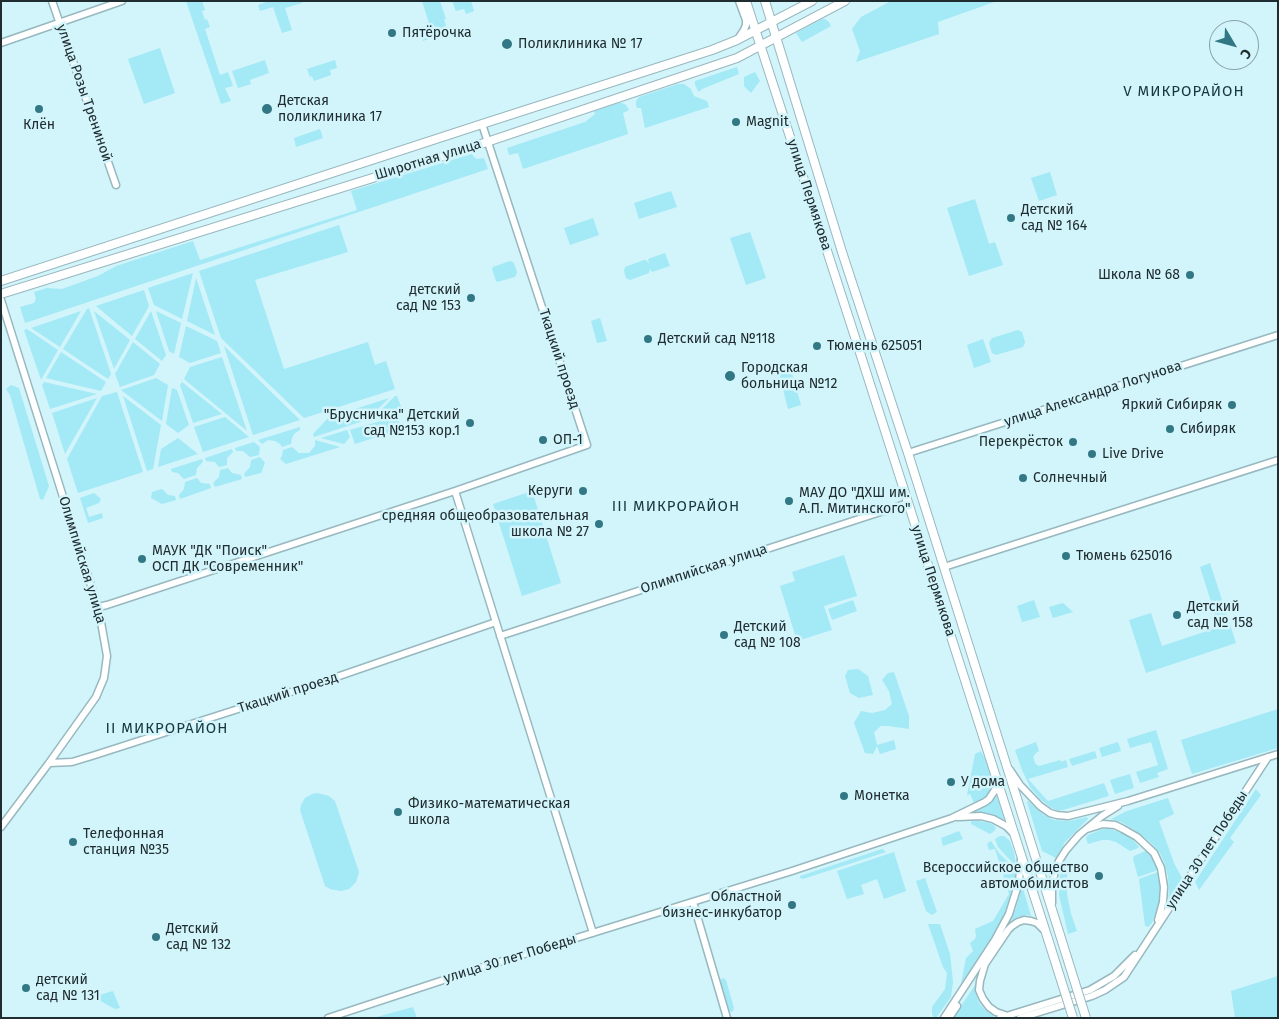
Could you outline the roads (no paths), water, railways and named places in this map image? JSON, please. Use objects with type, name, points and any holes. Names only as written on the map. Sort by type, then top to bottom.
[{"type":"main road","name":"улица Пермякова","points":[[746,1],[1073,1018]]},
{"type":"main road","name":"улица Пермякова","points":[[765,1],[845,260],[908,453],[1086,1018]]},
{"type":"main road","name":"Широтная улица","points":[[1,281],[712,50],[756,31],[812,1]]},
{"type":"main road","name":"Широтная улица","points":[[1,294],[488,141],[737,58],[845,1]]},
{"type":"street","name":"улица Розы Трениной","points":[[52,1],[116,185]]},
{"type":"street","points":[[1,44],[122,1]]},
{"type":"street","points":[[737,40],[746,25],[740,1]]},
{"type":"street","name":"Ткацкий проезд","points":[[455,490],[587,445],[482,124]]},
{"type":"street","name":"Олимпийская улица","points":[[1,300],[98,607],[107,656],[104,678],[96,697],[1,827]]},
{"type":"street","name":"улица Александра Логунова","points":[[908,453],[1278,334]]},
{"type":"street","points":[[944,567],[1278,460]]},
{"type":"street","points":[[98,607],[455,490],[593,933]]},
{"type":"street","name":"Олимпийская улица","points":[[500,636],[908,503]]},
{"type":"street","name":"Ткацкий проезд","points":[[49,763],[72,762],[95,755],[322,682],[496,622]]},
{"type":"street","name":"улица 30 лет Победы","points":[[1128,801],[1278,754]]},
{"type":"street","name":"улица 30 лет Победы","points":[[1020,1018],[1092,996],[1105,990],[1124,976],[1268,758]]},
{"type":"street","points":[[1006,762],[1026,793],[1045,810],[1057,815],[1074,814],[1128,801]]},
{"type":"street","points":[[952,818],[989,799],[996,785],[995,773]]},
{"type":"street","points":[[1052,910],[1054,875],[1059,862],[1071,843],[1102,816],[1128,801]]},
{"type":"street","points":[[952,818],[981,816],[993,819],[1006,826],[1015,836]]},
{"type":"street","name":"улица 30 лет Победы","points":[[328,1018],[952,818]]},
{"type":"street","points":[[1087,829],[1103,824],[1119,826],[1141,840],[1156,856],[1162,872],[1164,892],[1160,913],[1151,935]]},
{"type":"street","points":[[944,1018],[995,940],[1009,914],[1019,882],[1021,853]]},
{"type":"street","points":[[693,902],[727,1018]]},
{"type":"street","points":[[950,1018],[1012,926],[1024,920],[1031,921],[1037,923],[1047,936]]},
{"type":"street","name":"улица 30 лет Победы","points":[[1003,1017],[1090,990],[1102,984],[1120,971],[1146,943]]},
{"type":"street","points":[[985,964],[980,981],[983,999],[989,1007],[1003,1017]]},
{"type":"place","name":"Пятёрочка","points":[[392,33]]},
{"type":"place","name":"Поликлиника № 17","points":[[507,44]]},
{"type":"place","name":"Клён","points":[[39,109]]},
{"type":"place","name":"Детская поликлиника 17","points":[[267,109]]},
{"type":"place","name":"Magnit","points":[[736,122]]},
{"type":"place","name":"Детский сад № 164","points":[[1011,218]]},
{"type":"place","name":"Школа № 68","points":[[1190,275]]},
{"type":"place","name":"детский сад № 153","points":[[471,298]]},
{"type":"place","name":"Детский сад №118","points":[[648,339]]},
{"type":"place","name":"Тюмень 625051","points":[[817,346]]},
{"type":"place","name":"Городская больница №12","points":[[730,376]]},
{"type":"place","name":"Яркий Сибиряк","points":[[1232,405]]},
{"type":"place","name":"\"Брусничка\" Детский сад №153 кор.1","points":[[470,423]]},
{"type":"place","name":"Сибиряк","points":[[1170,429]]},
{"type":"place","name":"ОП-1","points":[[543,440]]},
{"type":"place","name":"Перекрёсток","points":[[1073,442]]},
{"type":"place","name":"Live Drive","points":[[1092,454]]},
{"type":"place","name":"Солнечный","points":[[1023,478]]},
{"type":"place","name":"Керуги","points":[[583,491]]},
{"type":"place","name":"МАУ ДО \"ДХШ им. А.П. Митинского\"","points":[[789,501]]},
{"type":"place","name":"средняя общеобразовательная школа № 27","points":[[599,524]]},
{"type":"place","name":"Тюмень 625016","points":[[1066,556]]},
{"type":"place","name":"МАУК \"ДК \"Поиск\" ОСП ДК \"Современник\"","points":[[142,559]]},
{"type":"place","name":"Детский сад № 158","points":[[1177,615]]},
{"type":"place","name":"Детский сад № 108","points":[[724,635]]},
{"type":"place","name":"У дома","points":[[951,782]]},
{"type":"place","name":"Монетка","points":[[844,796]]},
{"type":"place","name":"Физико-математическая школа","points":[[398,812]]},
{"type":"place","name":"Телефонная станция №35","points":[[73,842]]},
{"type":"place","name":"Всероссийское общество автомобилистов","points":[[1099,876]]},
{"type":"place","name":"Областной бизнес-инкубатор","points":[[792,905]]},
{"type":"place","name":"Детский сад № 132","points":[[156,937]]},
{"type":"place","name":"детский сад № 131","points":[[26,988]]},
{"type":"district","name":"V МИКРОРАЙОН","points":[[1184,92]]},
{"type":"district","name":"III МИКРОРАЙОН","points":[[676,507]]},
{"type":"district","name":"II МИКРОРАЙОН","points":[[167,729]]}]
